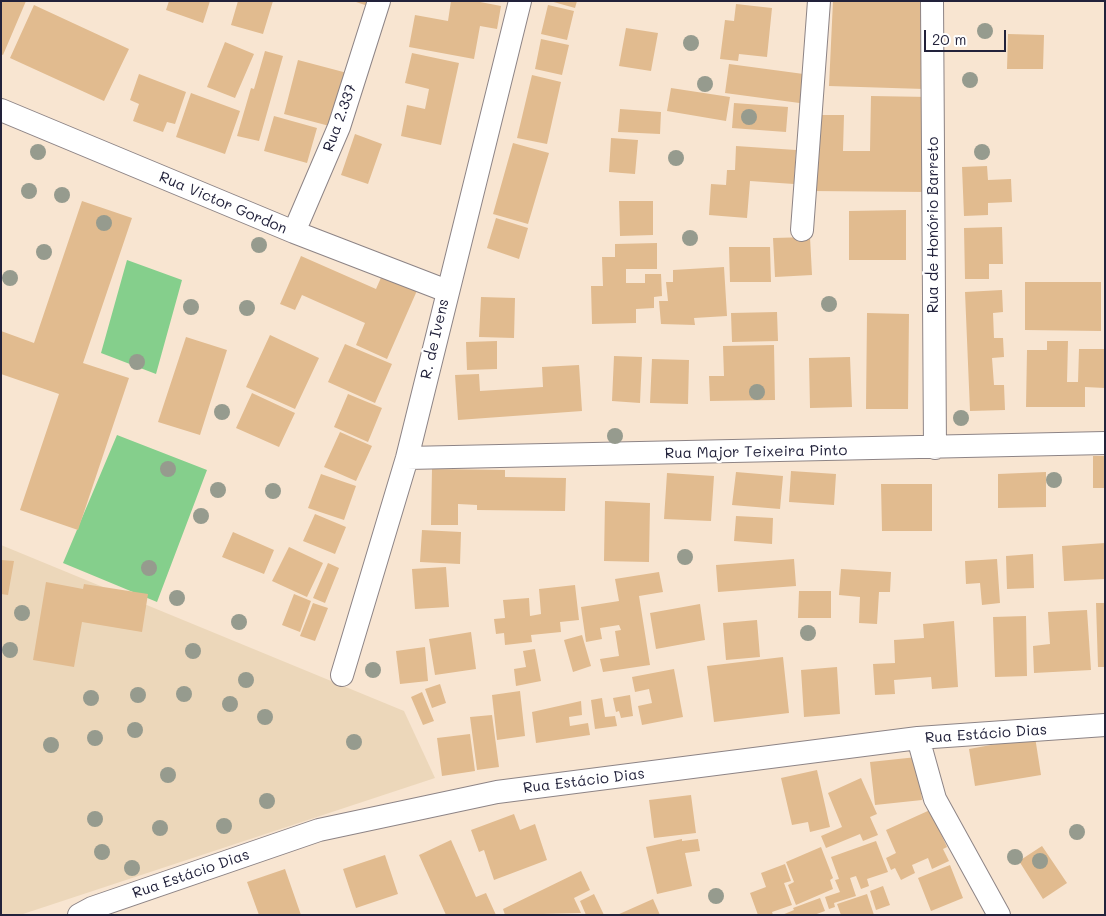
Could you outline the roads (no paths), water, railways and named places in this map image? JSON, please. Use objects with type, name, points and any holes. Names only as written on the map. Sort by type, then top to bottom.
[{"type":"street","name":"Rua 2.337","points":[[294,232],[338,127],[379,1]]},
{"type":"street","name":"R. de Ivens","points":[[342,675],[407,458],[520,1]]},
{"type":"street","points":[[802,230],[819,1]]},
{"type":"street","name":"Rua de Honório Barreto","points":[[932,1],[934,448]]},
{"type":"street","name":"Rua Victor Gordon","points":[[1,110],[294,232],[447,291]]},
{"type":"street","name":"Rua Major Teixeira Pinto","points":[[407,458],[1105,443]]},
{"type":"street","name":"Rua Estácio Dias","points":[[79,915],[319,830],[497,792],[918,738],[1105,725]]},
{"type":"street","points":[[918,738],[935,799],[999,915]]}]
